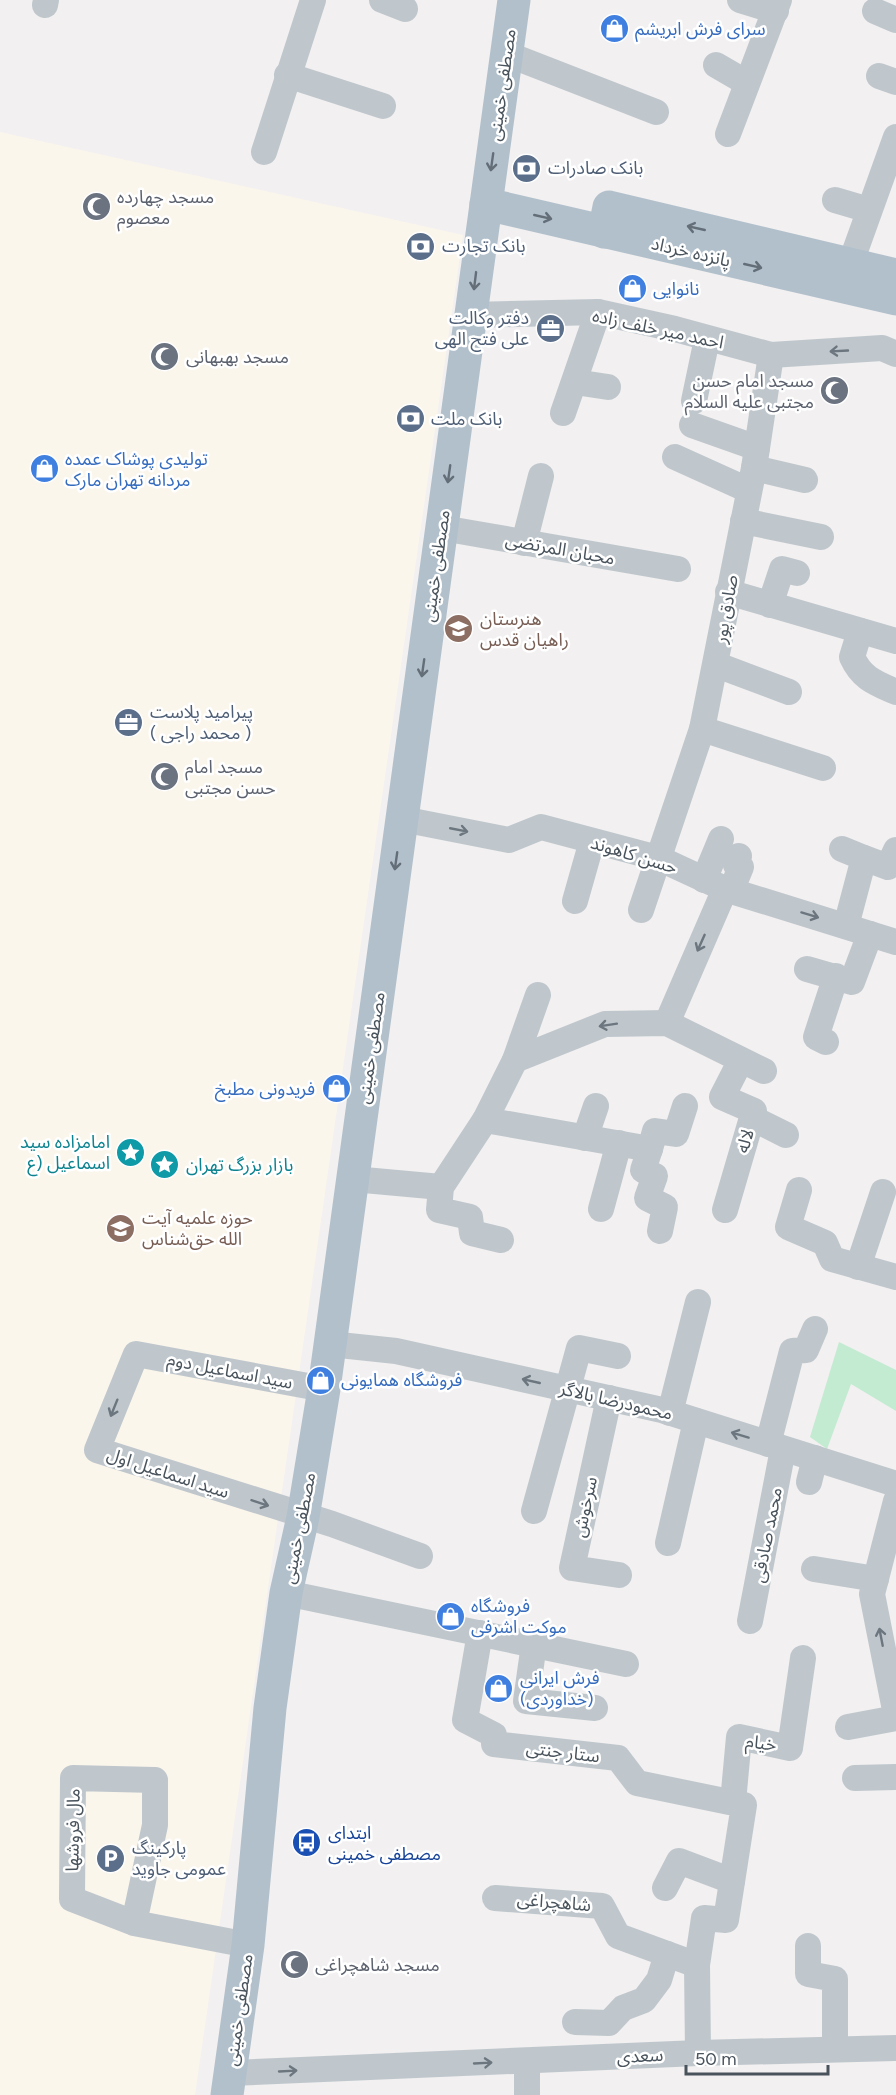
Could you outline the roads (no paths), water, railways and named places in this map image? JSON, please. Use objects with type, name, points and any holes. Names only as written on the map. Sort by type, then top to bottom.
[{"type":"main road","name":"مصطفی خمینی","points":[[228,2084],[248,1945],[270,1708],[286,1593],[303,1517],[324,1389],[514,0]]},
{"type":"main road","name":"پانزده خرداد","points":[[486,204],[606,220],[850,265],[896,276]]},
{"type":"main road","name":"پانزده خرداد","points":[[606,220],[896,299]]},
{"type":"street","points":[[264,152],[313,0]]},
{"type":"street","points":[[728,134],[778,5],[740,0]]},
{"type":"street","points":[[507,54],[656,112]]},
{"type":"street","points":[[716,65],[747,83]]},
{"type":"street","points":[[287,75],[383,106]]},
{"type":"street","points":[[850,265],[896,136]]},
{"type":"street","points":[[835,200],[869,210]]},
{"type":"street","points":[[563,414],[598,312]]},
{"type":"street","name":"احمد میر خلف زاده","points":[[471,315],[598,312],[771,355],[882,348],[896,354]]},
{"type":"street","points":[[707,339],[693,413],[753,469]]},
{"type":"street","name":"صادق پور","points":[[641,910],[702,729],[717,665],[728,592],[753,469],[771,355]]},
{"type":"street","points":[[574,382],[608,387]]},
{"type":"street","points":[[675,457],[805,480]]},
{"type":"street","points":[[524,543],[541,476]]},
{"type":"street","points":[[743,521],[820,537]]},
{"type":"street","name":"محبان المرتضی","points":[[442,528],[678,569]]},
{"type":"street","points":[[770,605],[782,568],[797,573]]},
{"type":"street","points":[[728,592],[896,641]]},
{"type":"street","points":[[861,631],[852,657],[859,671],[867,680],[896,692]]},
{"type":"street","points":[[717,665],[789,692]]},
{"type":"street","points":[[702,729],[823,768]]},
{"type":"street","name":"حسن کاهوند","points":[[402,819],[509,840],[541,827],[657,858],[720,887],[763,912],[846,926],[896,942]]},
{"type":"street","points":[[667,1023],[720,887],[720,839]]},
{"type":"street","points":[[574,901],[592,841]]},
{"type":"street","points":[[846,926],[853,854],[888,867],[896,850]]},
{"type":"street","points":[[720,887],[741,867],[736,865],[740,856]]},
{"type":"street","points":[[826,1042],[816,1036],[844,979],[870,934]]},
{"type":"street","points":[[807,969],[844,979]]},
{"type":"street","points":[[501,1240],[472,1233],[470,1217],[440,1210],[441,1187],[482,1125],[515,1060],[538,995]]},
{"type":"street","points":[[515,1060],[605,1024],[667,1023],[764,1071]]},
{"type":"street","name":"لاله","points":[[725,1210],[754,1112],[722,1097],[741,1060]]},
{"type":"street","points":[[585,1138],[596,1106]]},
{"type":"street","points":[[660,1231],[664,1208],[647,1198],[655,1176],[643,1170],[656,1131],[676,1134],[685,1106]]},
{"type":"street","points":[[752,1119],[786,1135]]},
{"type":"street","points":[[482,1125],[650,1149]]},
{"type":"street","points":[[601,1209],[619,1143]]},
{"type":"street","points":[[353,1179],[441,1187]]},
{"type":"street","points":[[799,1190],[788,1227],[825,1243],[832,1259],[896,1277]]},
{"type":"street","points":[[858,1267],[883,1192]]},
{"type":"street","points":[[670,1413],[698,1302]]},
{"type":"street","name":"محمد صادقی","points":[[750,1621],[792,1351],[806,1350],[815,1329]]},
{"type":"street","name":"محمودرضا بالاگر","points":[[330,1344],[396,1351],[670,1413],[776,1446],[812,1470],[896,1484]]},
{"type":"street","points":[[534,1512],[579,1348],[618,1356]]},
{"type":"street","name":"سید اسماعیل دوم","points":[[136,1354],[324,1389]]},
{"type":"street","name":"سید اسماعیل اول","points":[[136,1354],[97,1450],[303,1517]]},
{"type":"street","name":"سرخوش","points":[[609,1398],[572,1568],[619,1575]]},
{"type":"street","points":[[668,1543],[696,1421]]},
{"type":"street","points":[[848,1727],[896,1717],[872,1594],[896,1501]]},
{"type":"street","points":[[303,1517],[332,1524],[420,1556]]},
{"type":"street","points":[[814,1569],[876,1579]]},
{"type":"street","points":[[286,1593],[626,1664]]},
{"type":"street","name":"ستار جنتی","points":[[480,1633],[465,1720],[494,1734],[494,1744],[618,1758],[637,1783],[733,1802]]},
{"type":"street","points":[[534,1644],[526,1701],[595,1708]]},
{"type":"street","name":"خیام","points":[[733,1802],[739,1737],[790,1748],[803,1658]]},
{"type":"street","points":[[855,1778],[896,1777]]},
{"type":"street","name":"مال فروشها","points":[[134,1923],[155,1825],[155,1780],[74,1778],[72,1899],[134,1923],[248,1945]]},
{"type":"street","points":[[698,2053],[697,1965],[704,1918],[726,1920],[744,1805],[733,1802]]},
{"type":"street","points":[[665,1888],[679,1861],[732,1881]]},
{"type":"street","name":"شاهچراغی","points":[[495,1898],[602,1906],[618,1936],[697,1965]]},
{"type":"street","points":[[808,1946],[808,1974],[835,1980],[835,2049]]},
{"type":"street","points":[[574,2022],[609,2023],[623,2008],[644,2000],[658,1980],[667,1954]]},
{"type":"street","name":"سعدی","points":[[228,2084],[527,2061],[698,2053],[896,2048]]},
{"type":"street","points":[[527,2061],[527,2095]]},
{"type":"place","name":"سرای فرش ابریشم","points":[[614,29]]},
{"type":"place","name":"بانک صادرات","points":[[527,168]]},
{"type":"place","name":"مسجد چهارده معصوم","points":[[96,207]]},
{"type":"place","name":"بانک تجارت","points":[[421,246]]},
{"type":"place","name":"نانوایی","points":[[632,289]]},
{"type":"place","name":"دفتر وکالت علی فتح الهی","points":[[550,328]]},
{"type":"place","name":"مسجد بهبهانی","points":[[165,357]]},
{"type":"place","name":"مسجد امام حسن مجتبی علیه السلام","points":[[835,391]]},
{"type":"place","name":"بانک ملت","points":[[410,419]]},
{"type":"place","name":"تولیدی پوشاک عمده مردانه تهران مارک","points":[[44,469]]},
{"type":"place","name":"هنرستان راهیان قدس","points":[[459,629]]},
{"type":"place","name":"پیرامید پلاست ( محمد راجی )","points":[[129,722]]},
{"type":"place","name":"مسجد امام حسن مجتبی","points":[[164,777]]},
{"type":"place","name":"فریدونی مطبخ","points":[[336,1089]]},
{"type":"place","name":"امامزاده سید اسماعیل (ع","points":[[131,1152]]},
{"type":"place","name":"بازار بزرگ تهران","points":[[165,1165]]},
{"type":"place","name":"حوزه علمیه آیت الله حق‌شناس","points":[[121,1228]]},
{"type":"place","name":"فروشگاه همایونی","points":[[320,1380]]},
{"type":"place","name":"فروشگاه موکت اشرفی","points":[[450,1616]]},
{"type":"place","name":"فرش ایرانی (خداوردی)","points":[[499,1688]]},
{"type":"place","name":"ابتدای مصطفی خمینی","points":[[307,1843]]},
{"type":"place","name":"پارکینگ عمومی جاوید","points":[[111,1858]]},
{"type":"place","name":"مسجد شاهچراغی","points":[[294,1965]]}]
